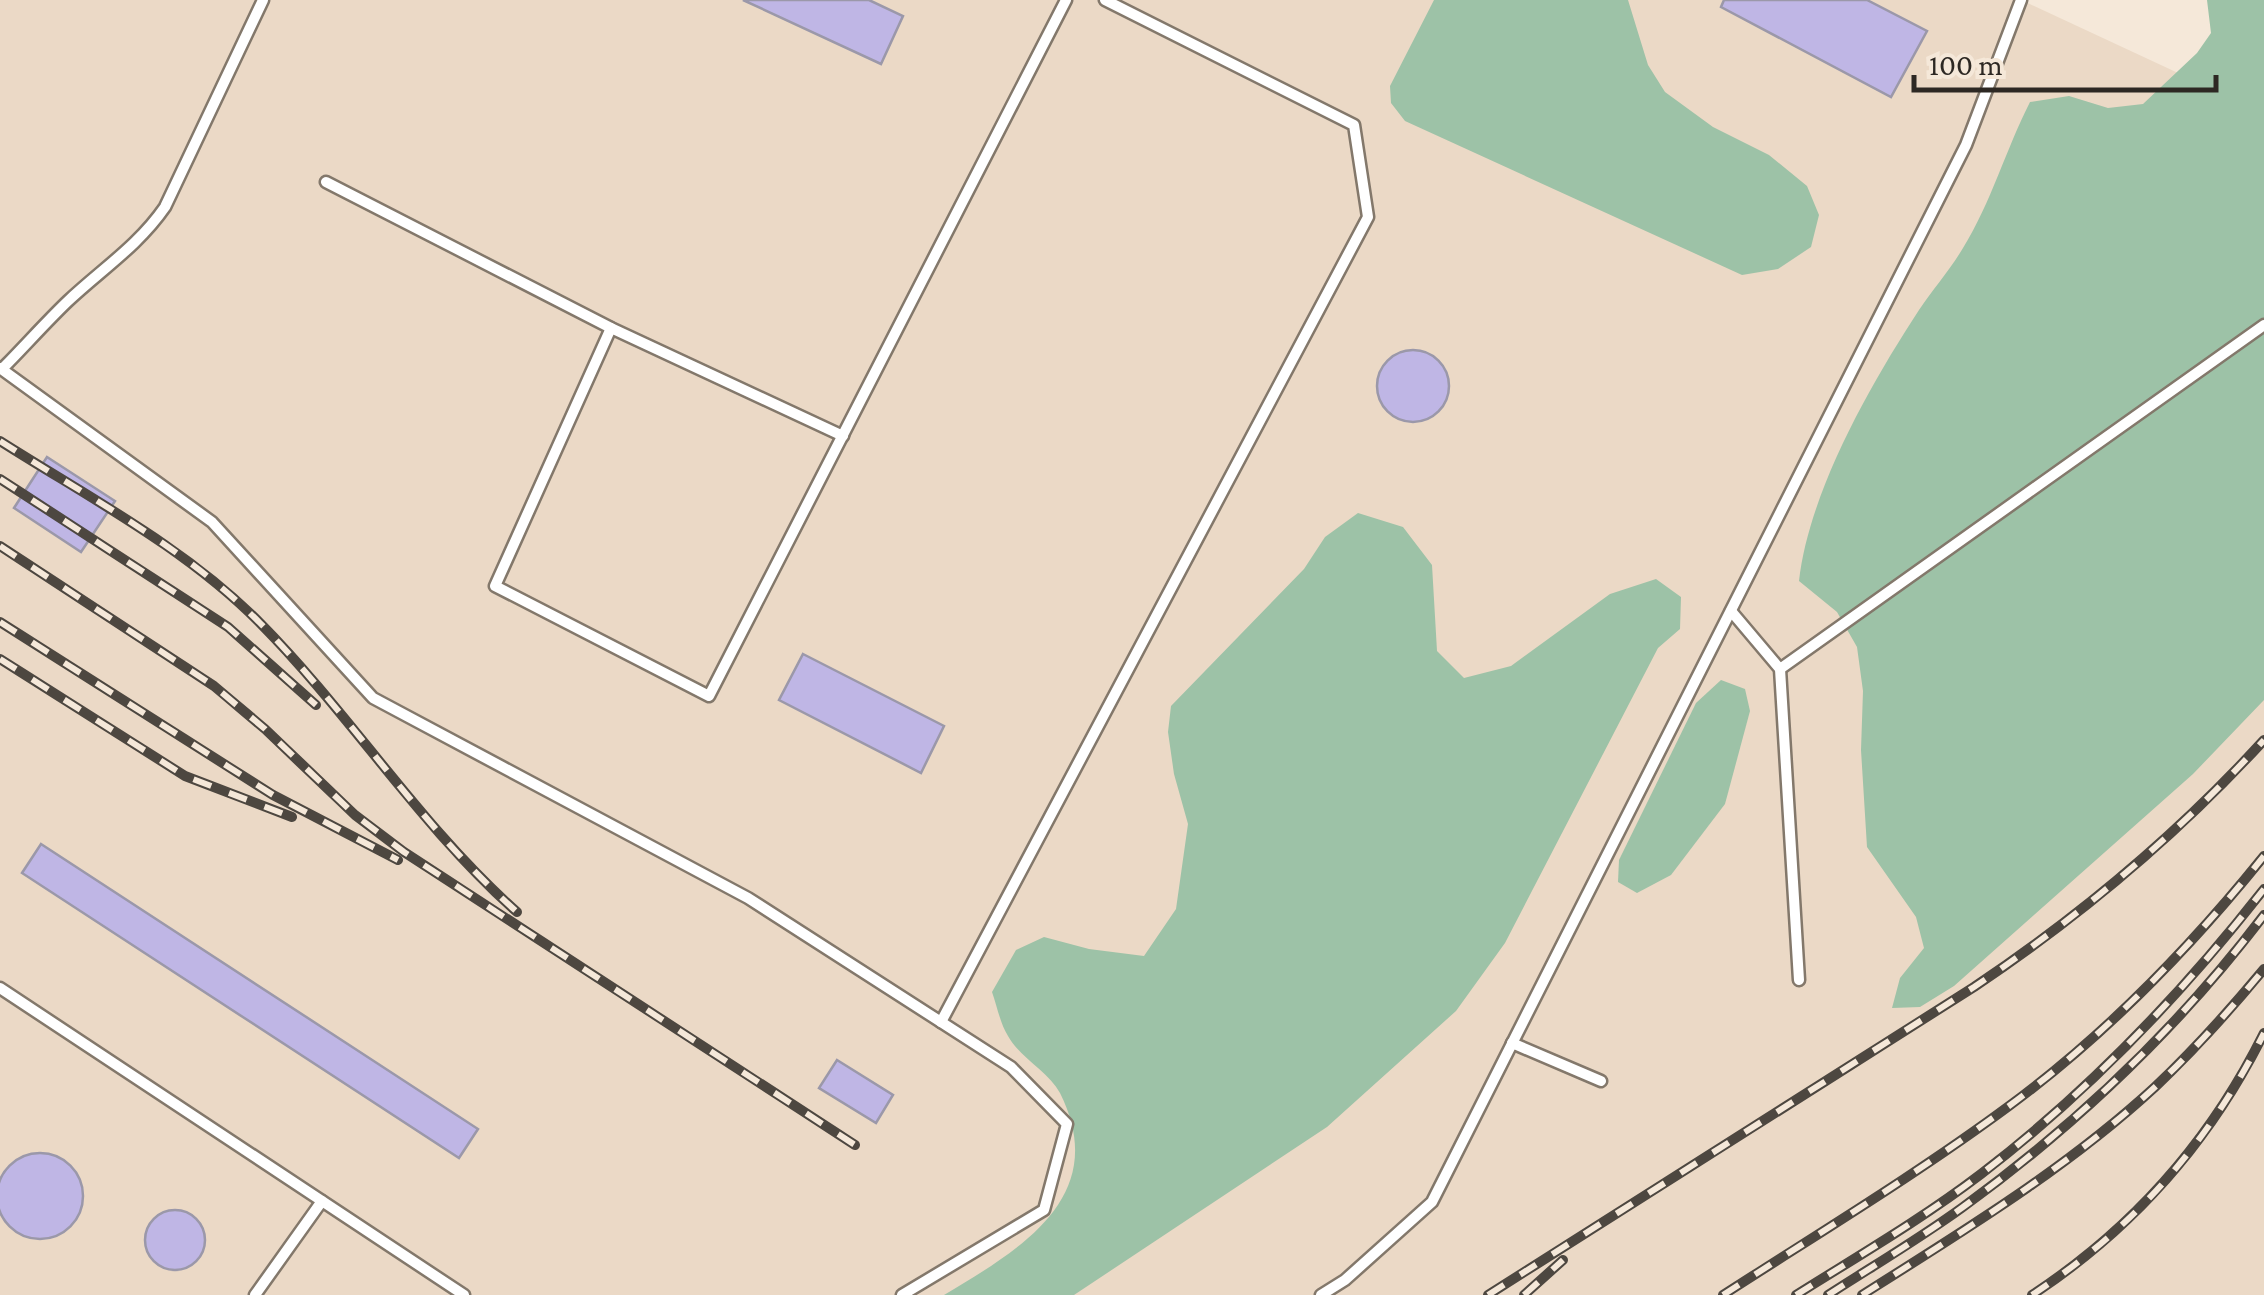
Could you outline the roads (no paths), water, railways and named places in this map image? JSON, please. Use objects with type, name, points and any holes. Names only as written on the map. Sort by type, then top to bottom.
[{"type":"lane","points":[[262,0],[152,225],[125,254],[69,300],[1,369],[212,522],[374,698],[748,898],[1010,1067],[1067,1124],[1044,1210],[902,1295]]},
{"type":"lane","points":[[611,328],[496,586],[710,696],[1066,0]]},
{"type":"lane","points":[[941,1022],[1368,217],[1354,125],[1105,0]]},
{"type":"lane","points":[[1322,1295],[1346,1280],[1432,1202],[1966,145],[2020,0]]},
{"type":"lane","points":[[326,182],[611,328],[843,436]]},
{"type":"lane","points":[[1780,669],[2264,325]]},
{"type":"lane","points":[[1730,611],[1780,669],[1799,980]]},
{"type":"lane","points":[[0,988],[464,1295]]},
{"type":"lane","points":[[1512,1043],[1602,1082]]},
{"type":"lane","points":[[255,1295],[322,1201]]},
{"type":"railway","points":[[0,441],[168,547],[231,596],[293,658],[449,844],[517,912]]},
{"type":"railway","points":[[0,479],[228,627],[316,705]]},
{"type":"railway","points":[[0,546],[214,686],[355,815],[404,852],[855,1145]]},
{"type":"railway","points":[[0,622],[273,795],[398,860]]},
{"type":"railway","points":[[0,659],[185,776],[292,817]]},
{"type":"railway","points":[[1488,1295],[2013,960],[2162,841],[2264,740]]},
{"type":"railway","points":[[1723,1295],[1939,1156],[2044,1079],[2144,989],[2264,856]]},
{"type":"railway","points":[[1796,1295],[1959,1191],[2059,1110],[2166,1004],[2264,889]]},
{"type":"railway","points":[[1828,1295],[1963,1207],[2046,1143],[2161,1035],[2264,915]]},
{"type":"railway","points":[[1862,1295],[2013,1198],[2121,1117],[2184,1059],[2264,969]]},
{"type":"railway","points":[[2032,1295],[2104,1241],[2166,1180],[2219,1110],[2264,1033]]},
{"type":"railway","points":[[1524,1295],[1563,1260]]}]
